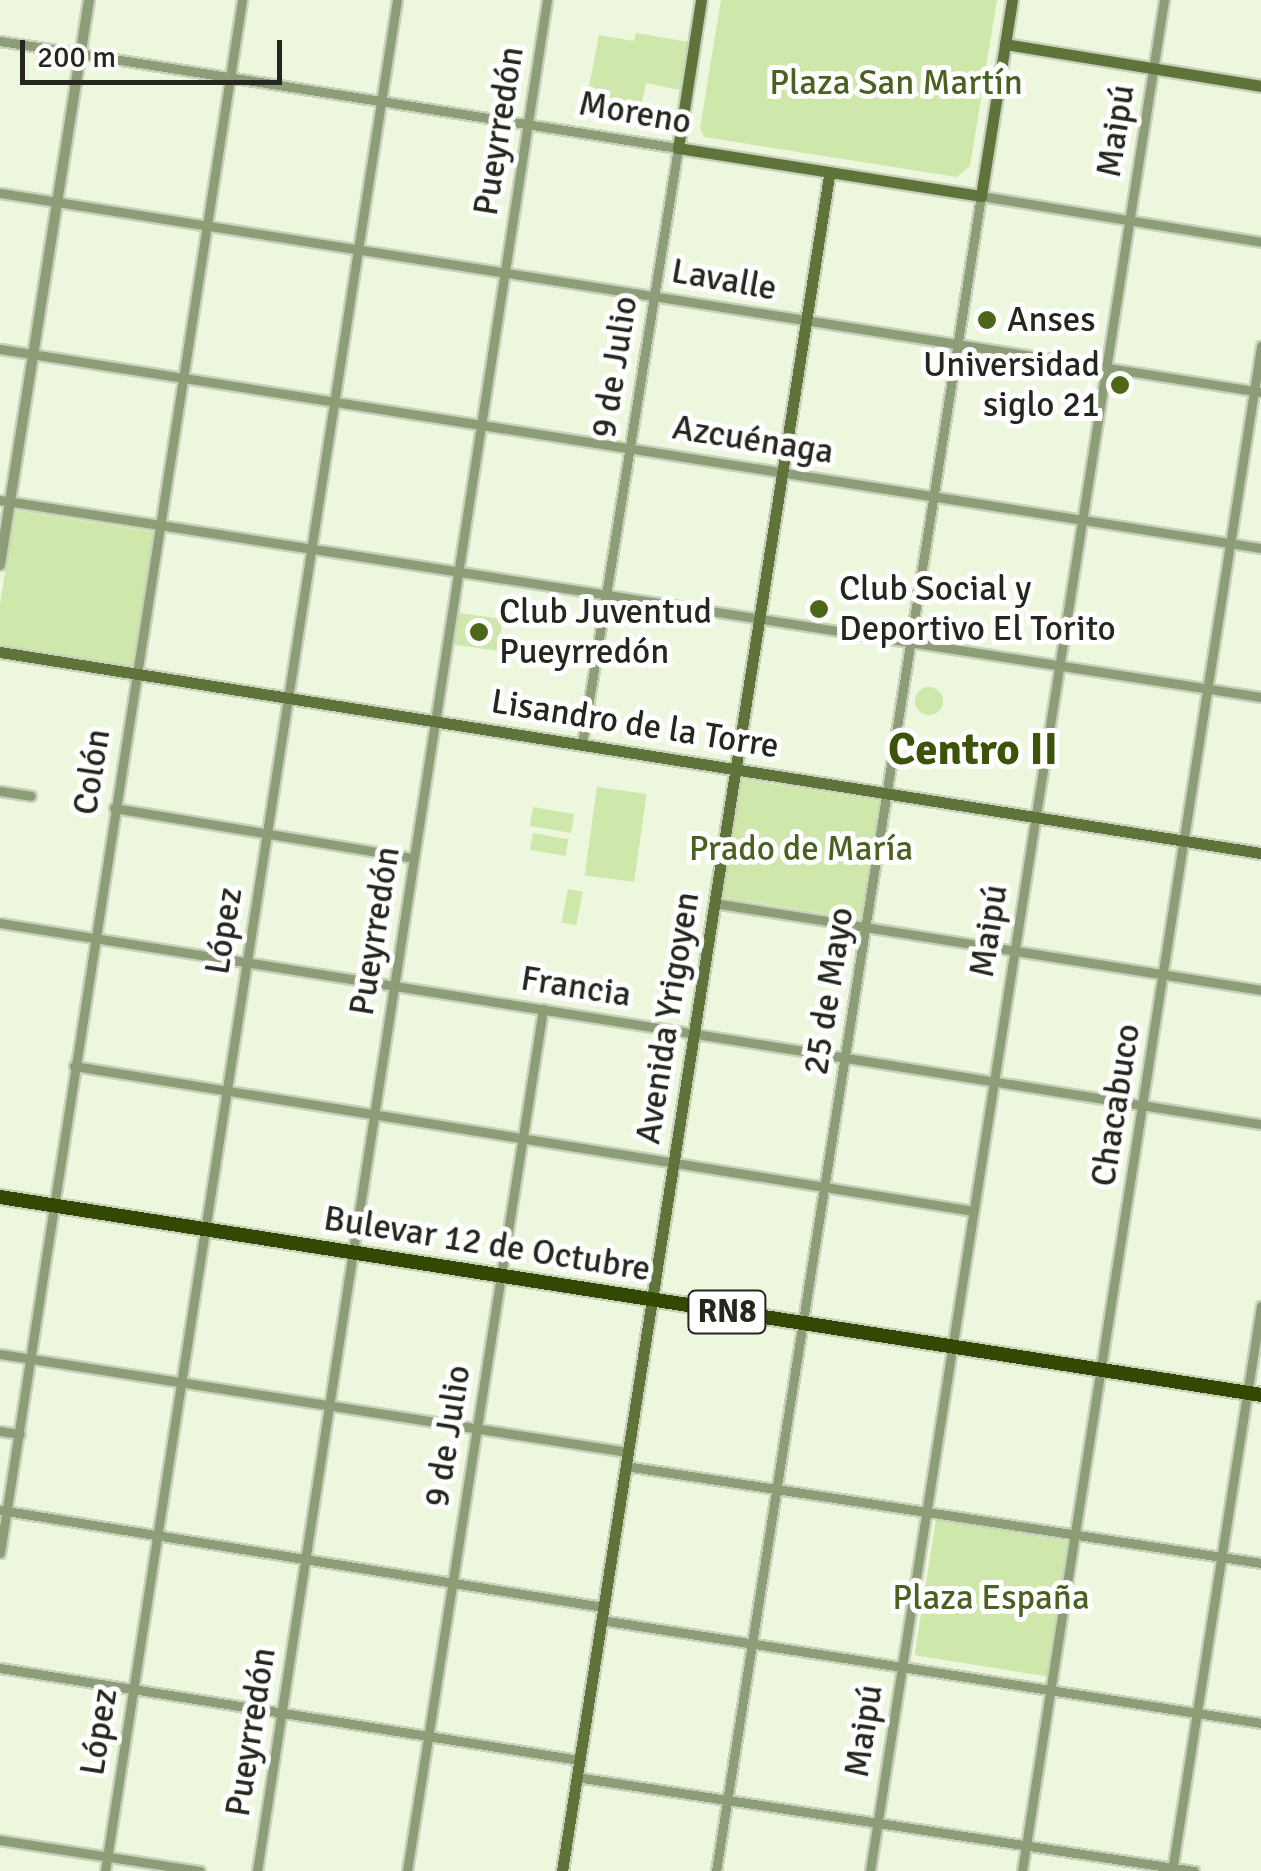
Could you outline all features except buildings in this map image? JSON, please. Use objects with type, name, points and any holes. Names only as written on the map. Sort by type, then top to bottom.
[{"type":"highway","name":"Bulevar 12 de Octubre","points":[[0,1197],[1254,1394]]},
{"type":"main road","name":"9 de Julio","points":[[678,148],[700,0]]},
{"type":"main road","name":"25 de Mayo","points":[[981,196],[1012,0]]},
{"type":"main road","points":[[1005,44],[1261,86]]},
{"type":"main road","name":"Moreno","points":[[678,148],[981,196]]},
{"type":"main road","name":"Avenida Yrigoyen","points":[[562,1871],[780,472],[830,175]]},
{"type":"main road","name":"Lisandro de la Torre","points":[[0,652],[1261,853]]},
{"type":"street","points":[[0,565],[5,501],[33,354],[89,0]]},
{"type":"street","name":"Colón","points":[[0,1553],[3,1511],[20,1434],[242,0]]},
{"type":"street","name":"López","points":[[105,1871],[397,0]]},
{"type":"street","name":"Pueyrredón","points":[[257,1871],[547,0]]},
{"type":"street","name":"Maipú","points":[[870,1871],[1164,0]]},
{"type":"street","name":"Moreno","points":[[0,42],[678,148]]},
{"type":"street","name":"9 de Julio","points":[[582,744],[678,148]]},
{"type":"street","name":"Lavalle","points":[[0,193],[1257,391]]},
{"type":"street","name":"Moreno","points":[[981,196],[1261,242]]},
{"type":"street","name":"25 de Mayo","points":[[716,1871],[981,196]]},
{"type":"street","name":"Chacabuco","points":[[1022,1871],[1257,391],[1261,346]]},
{"type":"street","name":"Azcuénaga","points":[[0,349],[1261,548]]},
{"type":"street","points":[[5,501],[1261,698]]},
{"type":"street","points":[[0,790],[32,796]]},
{"type":"street","points":[[114,808],[414,858]]},
{"type":"street","points":[[714,903],[1261,990]]},
{"type":"street","name":"Francia","points":[[0,924],[1261,1124]]},
{"type":"street","name":"9 de Julio","points":[[408,1871],[543,1010]]},
{"type":"street","points":[[74,1066],[972,1211]]},
{"type":"street","points":[[1173,1870],[1221,1556],[1254,1394],[1261,1306]]},
{"type":"street","points":[[0,1354],[628,1452]]},
{"type":"street","points":[[0,1432],[20,1434]]},
{"type":"street","points":[[625,1466],[1261,1563]]},
{"type":"street","points":[[3,1511],[158,1533],[452,1584],[753,1642],[1261,1723]]},
{"type":"street","points":[[0,1668],[579,1760]]},
{"type":"street","points":[[576,1776],[1194,1871]]},
{"type":"street","points":[[0,1840],[200,1871]]},
{"type":"green space","name":"Plaza San Martín","points":[[721,0],[997,0],[970,166],[957,177],[704,137],[700,128]]},
{"type":"green space","points":[[636,33],[689,42],[680,90],[646,83],[642,102],[587,97],[599,35],[634,41]]},
{"type":"green space","points":[[15,510],[155,532],[134,668],[0,646],[0,605]]},
{"type":"green space","name":"Club Juventud Pueyrredón","points":[[459,613],[503,619],[498,651],[455,645]]},
{"type":"green space","points":[[929,687],[939,691],[943,701],[939,711],[929,715],[919,711],[915,701],[919,691]]},
{"type":"green space","name":"Prado de María","points":[[742,779],[879,801],[861,919],[723,898]]},
{"type":"green space","points":[[597,787],[647,794],[634,882],[585,875]]},
{"type":"green space","points":[[533,807],[574,814],[571,833],[530,826]]},
{"type":"green space","points":[[533,833],[568,839],[566,856],[530,850]]},
{"type":"green space","points":[[568,889],[583,892],[576,925],[562,922]]},
{"type":"green space","name":"Plaza España","points":[[936,1520],[1068,1541],[1047,1676],[915,1655]]},
{"type":"place","name":"Anses","points":[[987,320]]},
{"type":"place","name":"Universidad siglo 21","points":[[1120,385]]},
{"type":"place","name":"Club Social y Deportivo El Torito","points":[[819,609]]},
{"type":"place","name":"Club Juventud Pueyrredón","points":[[479,632]]},
{"type":"district","name":"Centro II","points":[[973,750]]}]
